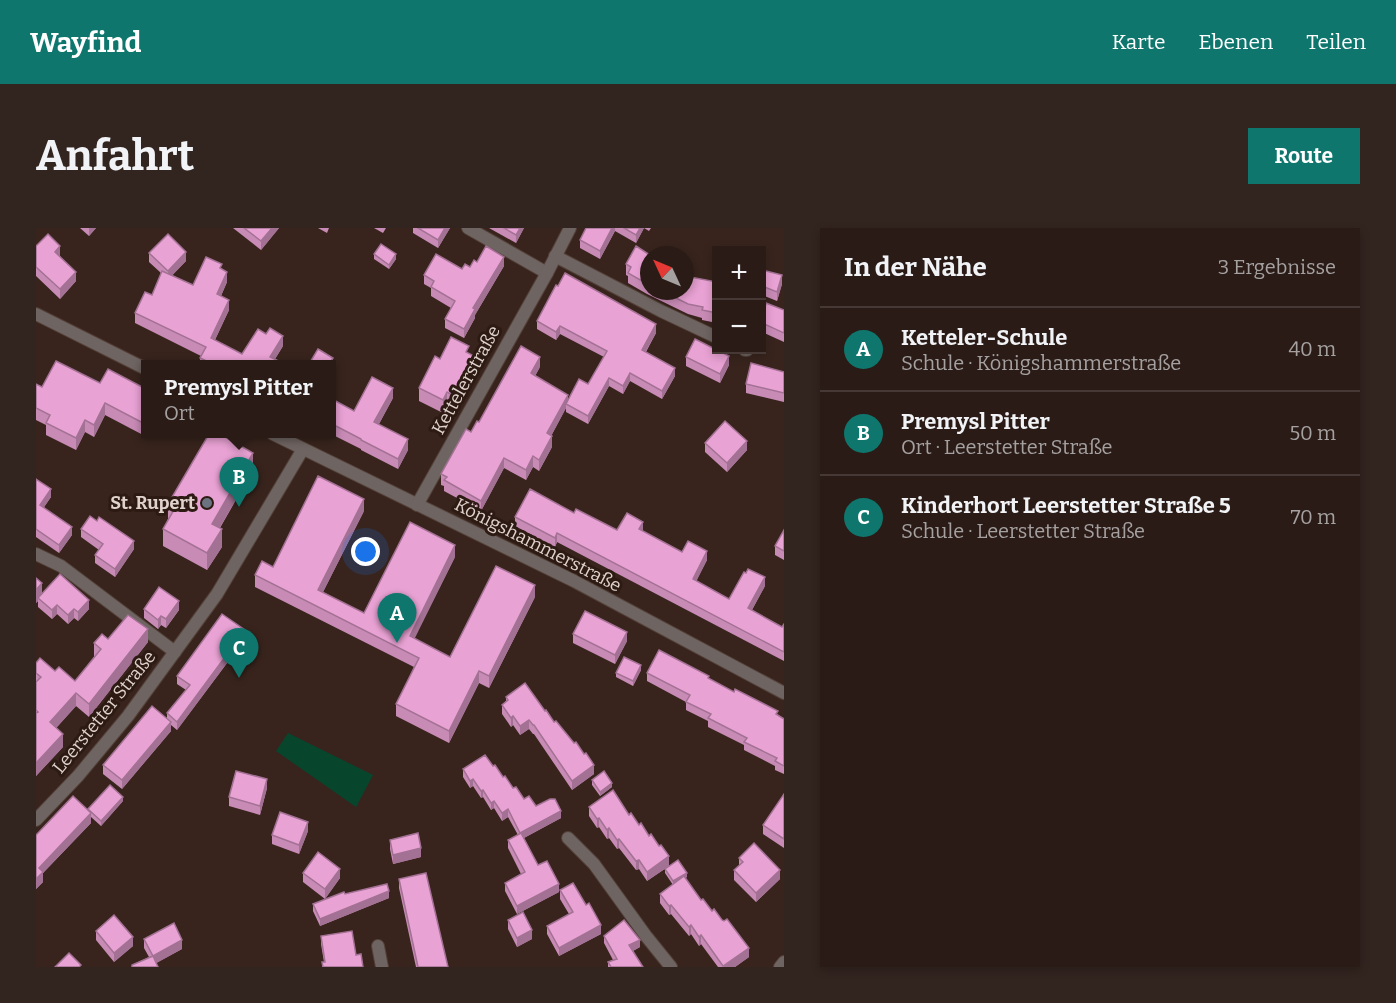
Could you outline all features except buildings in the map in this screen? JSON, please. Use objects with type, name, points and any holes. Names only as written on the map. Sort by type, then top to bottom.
[{"type":"street","points":[[468,228],[547,273]]},
{"type":"street","name":"Kettelerstraße","points":[[417,504],[570,228]]},
{"type":"street","points":[[555,256],[661,311],[712,334]]},
{"type":"street","points":[[36,314],[141,366]]},
{"type":"street","name":"Königshammerstraße","points":[[281,438],[574,581],[784,693]]},
{"type":"street","name":"Leerstetter Straße","points":[[36,820],[78,776],[128,716],[217,594],[303,449]]},
{"type":"street","name":"Leerstetter Straße","points":[[36,554],[61,566],[175,652]]},
{"type":"street","points":[[568,838],[594,864],[645,936],[671,967]]},
{"type":"street","points":[[378,946],[382,967]]},
{"type":"street","points":[[780,967],[784,962]]},
{"type":"green space","points":[[288,733],[373,775],[356,807],[276,751]]},
{"type":"place","name":"St. Rupert","points":[[207,503]]},
{"type":"place","name":"Premysl Pitter","points":[[239,507]]},
{"type":"place","name":"Ketteler-Schule","points":[[397,643]]},
{"type":"place","name":"Kinderhort Leerstetter Straße 5","points":[[239,678]]}]
